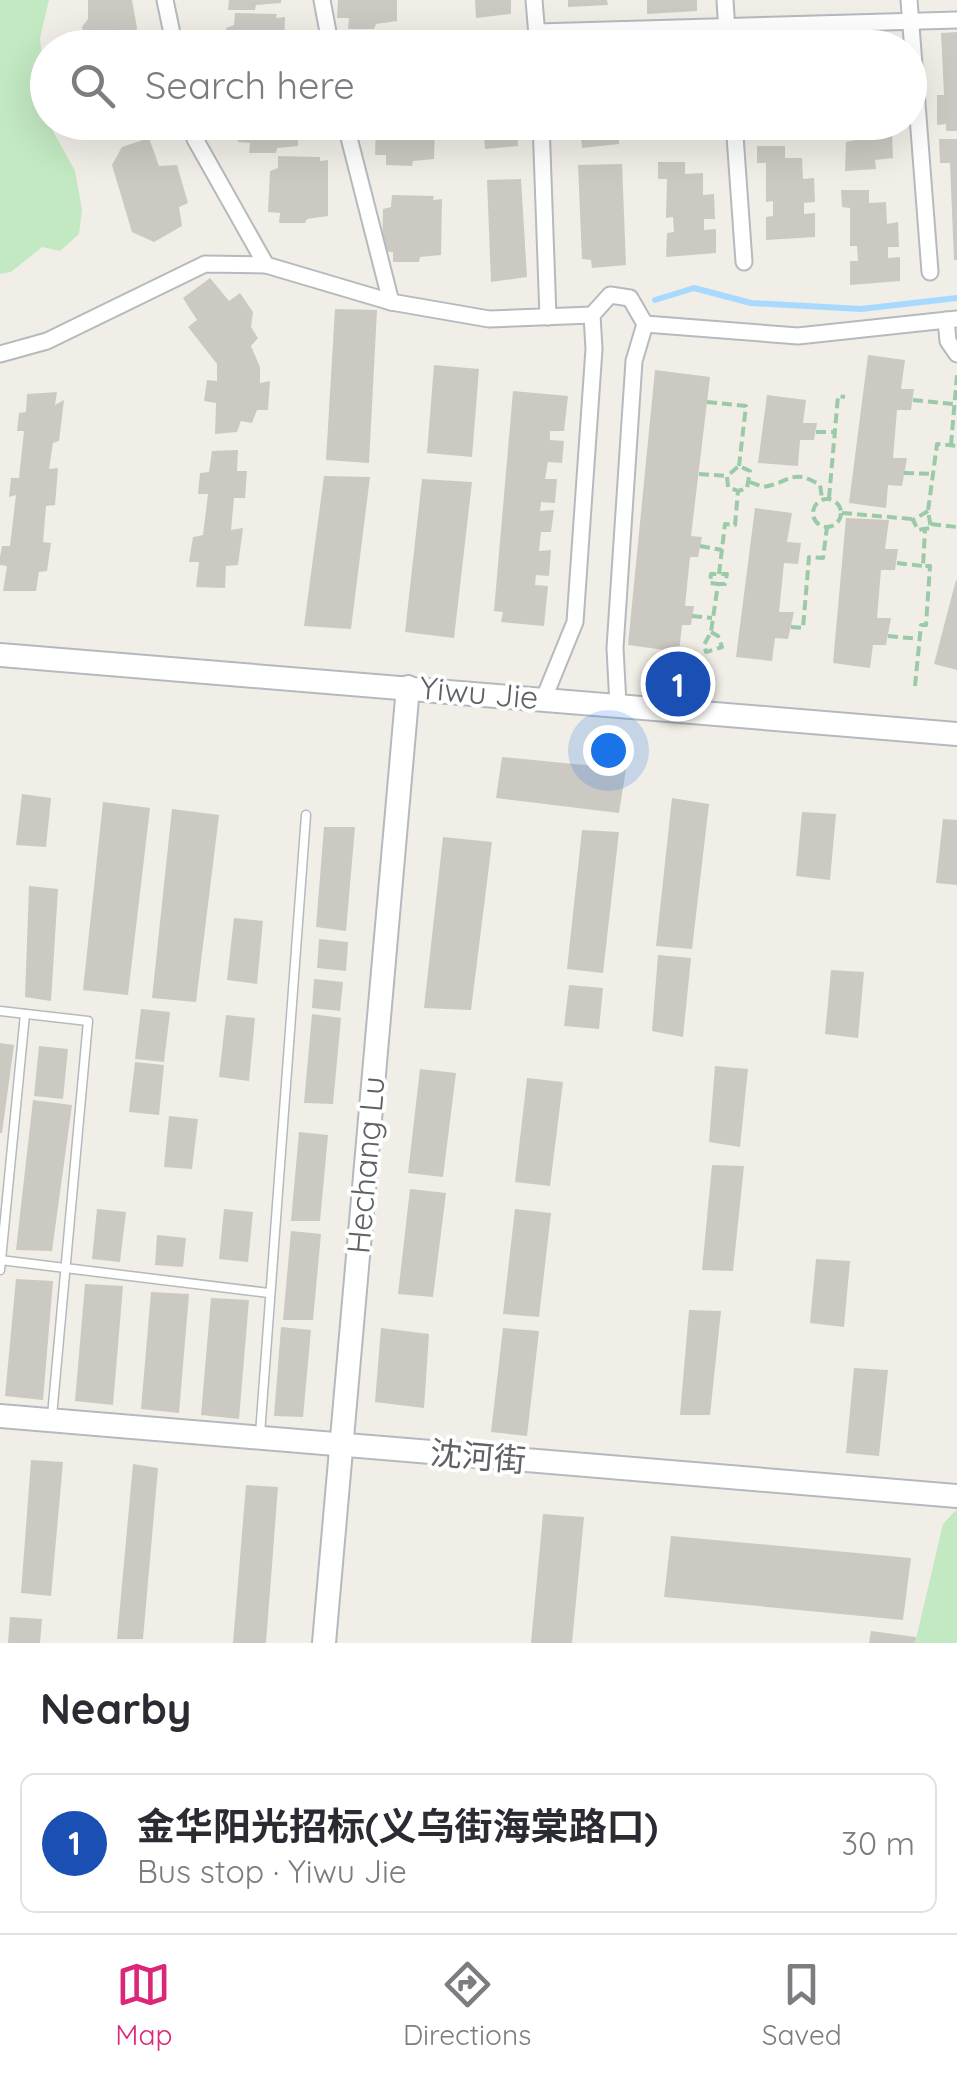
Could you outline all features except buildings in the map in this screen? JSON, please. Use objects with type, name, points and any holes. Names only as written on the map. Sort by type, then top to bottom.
[{"type":"street","points":[[165,0],[171,30]]},
{"type":"street","points":[[322,0],[328,30]]},
{"type":"street","points":[[534,0],[537,30]]},
{"type":"street","points":[[725,0],[727,30]]},
{"type":"street","points":[[910,0],[912,30]]},
{"type":"street","points":[[683,30],[957,20]]},
{"type":"street","points":[[196,140],[266,265]]},
{"type":"street","points":[[350,140],[391,302]]},
{"type":"street","points":[[542,140],[548,317]]},
{"type":"street","points":[[735,140],[744,262]]},
{"type":"street","points":[[920,140],[930,272]]},
{"type":"street","points":[[0,354],[47,341],[205,264],[266,265],[391,302],[489,319],[592,315]]},
{"type":"street","points":[[544,698],[575,622],[594,350],[592,315],[610,295],[630,298],[645,324],[634,361],[614,648],[618,705]]},
{"type":"street","points":[[645,324],[798,336],[952,319],[948,341],[957,354]]},
{"type":"street","name":"Yiwu Jie","points":[[0,655],[957,734]]},
{"type":"street","name":"Hechang Lu","points":[[324,1643],[408,687]]},
{"type":"street","name":"沈河街","points":[[0,1416],[957,1496]]},
{"type":"lane","points":[[260,1438],[306,814]]},
{"type":"lane","points":[[0,1012],[88,1021],[51,1421]]},
{"type":"lane","points":[[0,1270],[26,1014]]},
{"type":"lane","points":[[0,1260],[269,1293]]},
{"type":"path","points":[[924,566],[937,444],[954,446],[957,375]]},
{"type":"path","points":[[750,482],[763,487],[796,475],[805,476],[820,485],[826,498],[839,504],[842,513],[836,526],[816,522],[813,508],[826,498],[838,396],[845,397]]},
{"type":"path","points":[[912,400],[954,404]]},
{"type":"path","points":[[699,474],[727,476],[739,466],[746,406],[708,402]]},
{"type":"path","points":[[816,432],[835,432]]},
{"type":"path","points":[[727,476],[731,490],[746,488],[750,472],[739,466]]},
{"type":"path","points":[[904,473],[933,474]]},
{"type":"path","points":[[711,632],[718,584],[725,584],[726,574],[719,574],[726,524],[735,526],[738,491]]},
{"type":"path","points":[[842,513],[913,520],[928,511]]},
{"type":"path","points":[[913,520],[918,530],[925,532]]},
{"type":"path","points":[[931,524],[957,528]]},
{"type":"path","points":[[799,556],[822,558],[827,527]]},
{"type":"path","points":[[700,546],[722,550]]},
{"type":"path","points":[[790,627],[802,628],[809,558]]},
{"type":"path","points":[[896,563],[930,566],[916,686]]},
{"type":"path","points":[[692,616],[713,618]]},
{"type":"path","points":[[888,636],[920,639]]},
{"type":"green space","points":[[0,0],[49,0],[42,30],[30,30],[30,140],[58,140],[75,171],[82,210],[79,234],[60,251],[42,247],[11,272],[0,274]]},
{"type":"green space","points":[[957,1509],[957,1643],[915,1643],[943,1524]]},
{"type":"waterway","points":[[655,300],[694,288],[751,303],[861,309],[957,298]]},
{"type":"place","name":"金华阳光招标(义乌街海棠路口)","points":[[678,684]]}]
